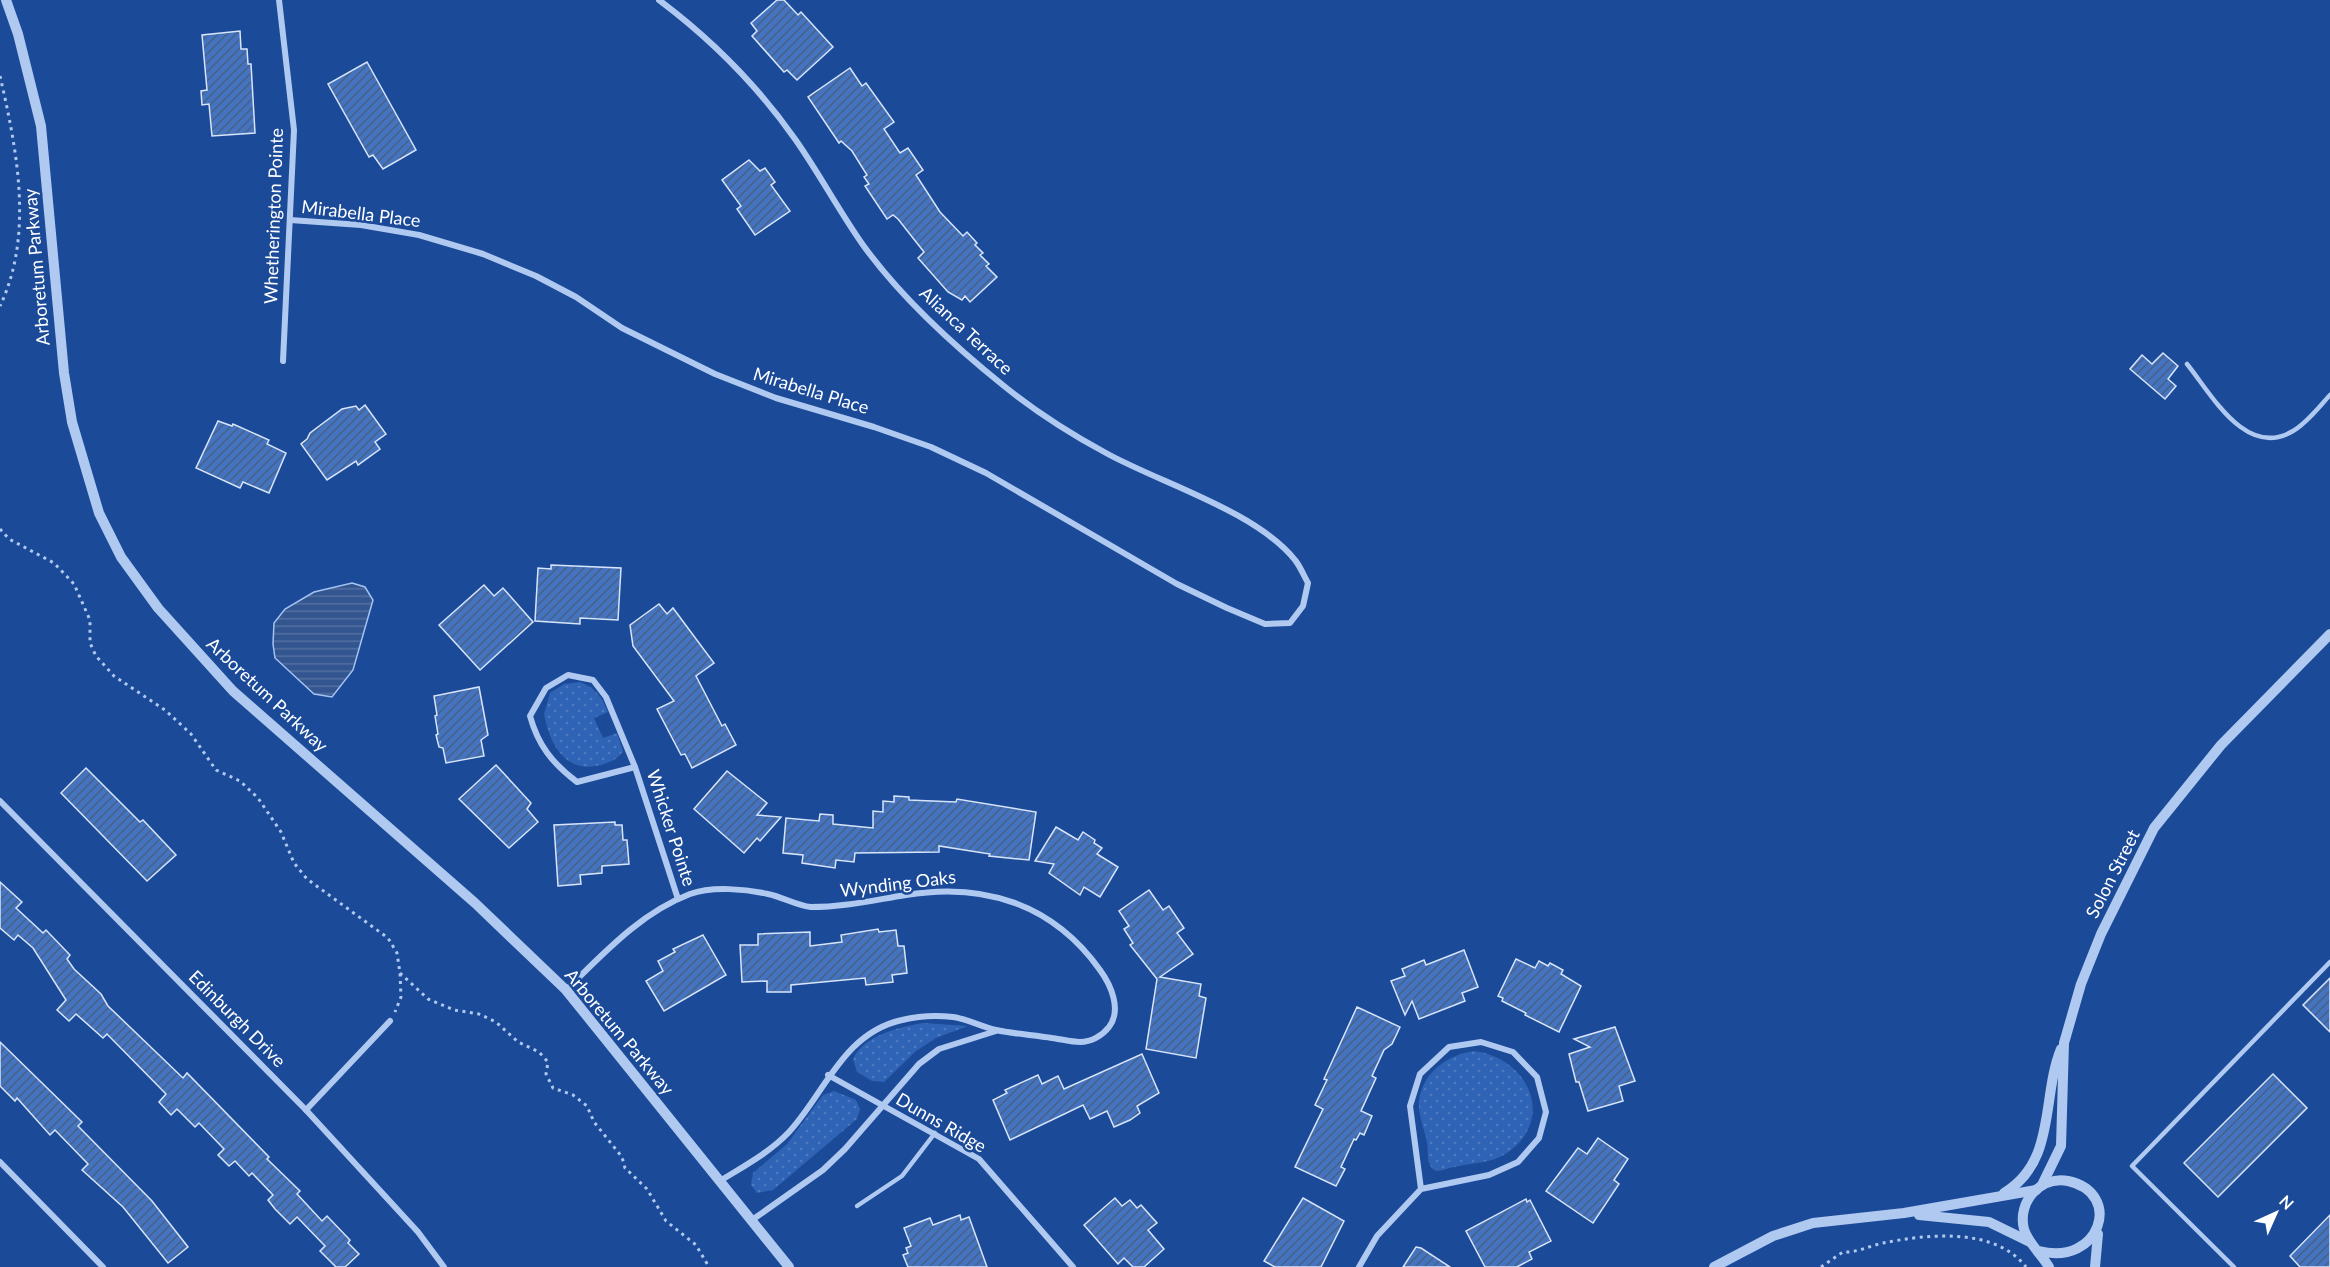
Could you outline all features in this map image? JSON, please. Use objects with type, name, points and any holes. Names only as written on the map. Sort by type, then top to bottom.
[{"type":"street","name":"Arboretum Parkway","points":[[6,0],[18,34],[41,126],[64,373],[72,422],[99,513],[121,557],[158,608],[233,691],[475,903],[566,990],[789,1267]]},
{"type":"street","name":"Whetherington Pointe","points":[[279,0],[294,130],[283,361]]},
{"type":"street","name":"Alianca Terrace","points":[[659,0],[696,28],[744,74],[795,138],[864,246],[922,314],[1005,387],[1052,421],[1107,454],[1228,510],[1271,538],[1294,560],[1308,583],[1303,606]]},
{"type":"street","name":"Mirabella Place","points":[[290,220],[361,225],[419,235],[483,254],[536,276],[576,297],[622,328],[715,374],[776,398],[874,427],[931,447],[986,473],[1177,584],[1227,609],[1265,624],[1290,623],[1303,606]]},
{"type":"street","name":"Solon Street","points":[[2030,1242],[2024,1231],[2022,1218],[2028,1197],[2039,1188],[2061,1146],[2064,1043],[2081,984],[2101,934],[2154,828],[2221,745],[2330,634]]},
{"type":"street","name":"Whicker Pointe","points":[[635,766],[577,782],[556,766],[537,739],[530,716],[546,688],[568,675],[593,680],[606,697],[635,766],[678,899]]},
{"type":"street","name":"Edinburgh Drive","points":[[0,801],[306,1110],[418,1232],[444,1267]]},
{"type":"street","name":"Wynding Oaks","points":[[566,990],[635,926],[693,892],[731,890],[769,894],[806,906],[843,907],[906,895],[957,890],[979,892],[1023,906],[1061,928],[1090,956],[1112,991],[1115,1006],[1111,1025],[1098,1038],[1081,1042],[996,1030],[954,1017],[901,1020],[878,1029],[859,1042],[828,1076],[791,1130],[771,1150],[720,1181]]},
{"type":"street","points":[[306,1110],[390,1021]]},
{"type":"street","name":"Wynding Oaks","points":[[752,1220],[823,1170],[865,1130],[900,1083],[939,1049],[996,1030]]},
{"type":"street","points":[[1359,1267],[1377,1236],[1421,1189],[1489,1175],[1518,1162],[1539,1138],[1546,1112],[1537,1077],[1513,1052],[1481,1042],[1449,1047],[1420,1074],[1410,1106],[1421,1189]]},
{"type":"street","points":[[1993,1197],[2019,1182],[2035,1162],[2046,1131],[2055,1065],[2064,1043]]},
{"type":"street","name":"Dunns Ridge","points":[[828,1076],[979,1159],[1073,1267]]},
{"type":"street","points":[[0,1162],[103,1267]]},
{"type":"street","points":[[1714,1267],[1758,1243],[1794,1228],[1825,1220],[1904,1214],[2039,1188],[2054,1181],[2067,1181],[2084,1189],[2097,1203],[2099,1228],[2095,1267]]},
{"type":"street","points":[[1904,1214],[1982,1220],[2030,1242],[2049,1267]]},
{"type":"street","points":[[2039,1251],[2063,1258],[2075,1256],[2090,1245],[2099,1228]]},
{"type":"lane","points":[[2187,364],[2242,429],[2265,439],[2279,438],[2295,430],[2330,395]]},
{"type":"lane","points":[[2234,1267],[2133,1166],[2330,962]]},
{"type":"lane","points":[[857,1206],[902,1176],[935,1133]]},
{"type":"path","points":[[0,76],[11,129],[19,199],[14,260],[6,294],[0,306]]},
{"type":"path","points":[[0,529],[9,539],[54,563],[64,572],[82,600],[90,620],[90,643],[96,656],[114,676],[165,710],[191,734],[216,770],[248,788],[281,832],[300,872],[388,938],[397,953],[401,997],[390,1021]]},
{"type":"path","points":[[400,973],[428,999],[454,1010],[466,1010],[488,1018],[518,1042],[539,1052],[548,1062],[546,1074],[553,1089],[573,1095],[587,1106],[594,1122],[622,1157],[625,1168],[647,1189],[666,1221],[696,1245],[709,1267]]},
{"type":"path","points":[[1821,1267],[1843,1252],[1851,1253],[1880,1244],[1970,1236],[1992,1241],[2026,1267]]},
{"type":"shaded area","points":[[352,583],[365,587],[373,600],[353,670],[332,697],[314,694],[275,658],[274,623],[285,609],[314,592]]},
{"type":"shaded area","points":[[580,682],[598,694],[608,712],[594,718],[603,738],[617,733],[623,751],[612,761],[591,767],[580,766],[562,756],[551,737],[544,714],[550,693],[564,684]]},
{"type":"shaded area","points":[[923,1023],[968,1026],[936,1038],[916,1051],[884,1082],[872,1081],[857,1072],[853,1059],[865,1044],[894,1030]]},
{"type":"shaded area","points":[[1474,1051],[1508,1064],[1520,1075],[1533,1104],[1531,1120],[1524,1136],[1505,1155],[1436,1171],[1429,1162],[1427,1142],[1420,1116],[1421,1091],[1431,1073],[1438,1067],[1455,1056]]},
{"type":"shaded area","points":[[834,1091],[856,1100],[860,1109],[857,1119],[773,1190],[757,1193],[751,1185],[753,1173],[787,1144],[823,1095]]},
{"type":"building","points":[[777,0],[784,0],[798,15],[801,12],[833,47],[797,80],[787,70],[784,72],[752,36],[757,31],[751,23]]},
{"type":"building","points":[[240,31],[241,49],[247,49],[248,64],[251,64],[255,133],[212,136],[209,104],[202,105],[201,91],[207,90],[202,35]]},
{"type":"building","points":[[367,62],[416,150],[383,169],[373,155],[369,157],[328,84]]},
{"type":"building","points":[[850,68],[862,86],[866,83],[894,122],[884,129],[900,153],[908,148],[923,170],[916,175],[940,212],[963,236],[967,232],[977,243],[975,245],[983,253],[980,255],[989,264],[986,266],[997,277],[970,302],[965,296],[962,300],[948,292],[918,258],[924,252],[898,219],[893,215],[887,219],[865,186],[869,184],[864,177],[867,175],[852,151],[841,141],[839,143],[808,97]]},
{"type":"building","points":[[749,160],[760,171],[765,168],[775,182],[771,185],[790,211],[755,235],[737,209],[741,206],[722,180]]},
{"type":"building","points":[[2163,353],[2178,366],[2168,379],[2176,386],[2165,399],[2130,369],[2142,355],[2152,364]]},
{"type":"building","points":[[365,405],[386,434],[375,442],[380,449],[358,465],[356,461],[327,480],[301,444],[310,433],[342,409],[356,406],[359,410]]},
{"type":"building","points":[[218,421],[232,426],[233,424],[269,440],[267,444],[286,453],[269,493],[243,482],[240,488],[196,468]]},
{"type":"building","points":[[551,565],[621,568],[618,620],[580,618],[580,624],[535,621],[538,568],[551,569]]},
{"type":"building","points":[[484,585],[494,596],[503,588],[533,622],[480,670],[439,625]]},
{"type":"building","points":[[659,604],[667,614],[673,608],[714,663],[696,676],[722,726],[725,724],[736,745],[692,768],[685,754],[681,755],[657,709],[674,701],[633,646],[630,625]]},
{"type":"building","points":[[479,687],[488,735],[481,740],[484,756],[446,763],[443,748],[439,747],[436,735],[438,734],[434,696]]},
{"type":"building","points":[[496,765],[531,803],[527,809],[538,822],[509,848],[459,799]]},
{"type":"building","points":[[86,768],[140,822],[143,820],[176,855],[147,881],[61,793]]},
{"type":"building","points":[[727,771],[767,803],[757,815],[781,817],[760,841],[757,838],[744,853],[694,809]]},
{"type":"building","points":[[894,796],[909,797],[909,800],[956,802],[957,799],[1036,812],[1029,860],[989,856],[990,854],[939,846],[939,852],[855,853],[854,862],[836,860],[835,868],[802,863],[803,855],[783,853],[786,818],[819,821],[820,814],[833,815],[833,824],[873,828],[873,811],[883,812],[883,801],[894,802]]},
{"type":"building","points":[[615,822],[615,825],[622,825],[623,840],[627,840],[629,864],[602,866],[602,873],[580,875],[581,884],[558,886],[554,825]]},
{"type":"building","points":[[1056,827],[1078,840],[1083,832],[1102,848],[1097,854],[1118,867],[1100,897],[1084,887],[1080,895],[1049,873],[1054,864],[1035,861]]},
{"type":"building","points":[[0,882],[22,902],[16,908],[43,933],[46,930],[70,955],[67,959],[74,969],[101,994],[108,1006],[183,1078],[187,1073],[269,1157],[267,1159],[300,1191],[297,1194],[322,1221],[327,1216],[350,1240],[348,1243],[359,1254],[345,1267],[336,1267],[320,1251],[325,1246],[297,1217],[290,1224],[275,1209],[268,1200],[273,1195],[252,1173],[249,1176],[235,1161],[229,1166],[218,1155],[224,1149],[199,1123],[195,1127],[177,1109],[171,1115],[159,1102],[166,1094],[107,1034],[103,1038],[76,1014],[69,1021],[57,1010],[66,1000],[33,948],[18,935],[14,940],[0,928]]},
{"type":"building","points":[[1149,890],[1163,910],[1169,906],[1184,928],[1177,933],[1193,954],[1160,977],[1201,984],[1199,996],[1206,998],[1196,1058],[1146,1049],[1157,979],[1130,945],[1133,943],[1124,929],[1129,926],[1119,911]]},
{"type":"building","points":[[878,929],[879,932],[896,930],[898,946],[904,946],[907,973],[892,975],[893,982],[866,985],[865,978],[791,985],[791,992],[767,992],[767,981],[742,982],[740,945],[758,945],[758,934],[810,932],[810,946],[842,942],[841,935]]},
{"type":"building","points":[[703,935],[726,975],[664,1011],[646,981],[663,971],[658,961],[675,952],[673,949]]},
{"type":"building","points":[[1464,950],[1478,987],[1462,993],[1465,1001],[1419,1019],[1412,1001],[1405,1015],[1391,981],[1405,976],[1402,969],[1424,960],[1426,965]]},
{"type":"building","points":[[1516,959],[1535,968],[1539,961],[1548,966],[1550,963],[1563,970],[1561,974],[1581,986],[1559,1032],[1525,1015],[1526,1013],[1502,1001],[1503,998],[1498,996]]},
{"type":"building","points":[[2330,978],[2330,1032],[2303,1005]]},
{"type":"building","points":[[1357,1007],[1400,1027],[1392,1044],[1384,1050],[1372,1076],[1376,1078],[1361,1111],[1372,1116],[1364,1135],[1360,1133],[1356,1140],[1354,1139],[1341,1167],[1345,1169],[1336,1186],[1295,1167],[1323,1109],[1315,1105],[1327,1080],[1324,1079]]},
{"type":"building","points":[[1615,1027],[1635,1081],[1619,1086],[1623,1101],[1588,1111],[1579,1082],[1576,1082],[1569,1054],[1590,1047],[1574,1039]]},
{"type":"building","points":[[0,1042],[82,1122],[78,1126],[152,1201],[188,1247],[168,1263],[123,1207],[82,1170],[88,1164],[55,1130],[50,1135],[17,1098],[15,1101],[0,1086]]},
{"type":"building","points":[[1142,1054],[1159,1093],[1137,1106],[1140,1113],[1130,1120],[1114,1127],[1107,1111],[1090,1119],[1083,1105],[1010,1140],[993,1100],[1007,1093],[1005,1090],[1038,1075],[1042,1084],[1058,1076],[1064,1089]]},
{"type":"building","points":[[2273,1074],[2307,1108],[2218,1197],[2184,1163]]},
{"type":"building","points":[[1598,1138],[1628,1159],[1614,1180],[1619,1184],[1593,1223],[1546,1191],[1578,1148],[1587,1154]]},
{"type":"building","points":[[1115,1198],[1122,1206],[1130,1200],[1137,1208],[1141,1205],[1157,1223],[1148,1230],[1164,1249],[1144,1267],[1133,1267],[1124,1258],[1118,1264],[1084,1225]]},
{"type":"building","points":[[1303,1198],[1344,1221],[1321,1267],[1275,1267],[1264,1261]]},
{"type":"building","points":[[1526,1199],[1527,1202],[1530,1200],[1551,1241],[1529,1252],[1532,1259],[1517,1267],[1485,1267],[1466,1231]]},
{"type":"building","points":[[960,1215],[961,1220],[969,1217],[987,1267],[908,1267],[903,1255],[908,1253],[906,1248],[911,1246],[904,1228],[930,1218],[933,1225]]},
{"type":"building","points":[[2330,1215],[2330,1267],[2300,1267],[2290,1256]]},
{"type":"building","points":[[1416,1247],[1421,1248],[1450,1267],[1403,1267]]}]
